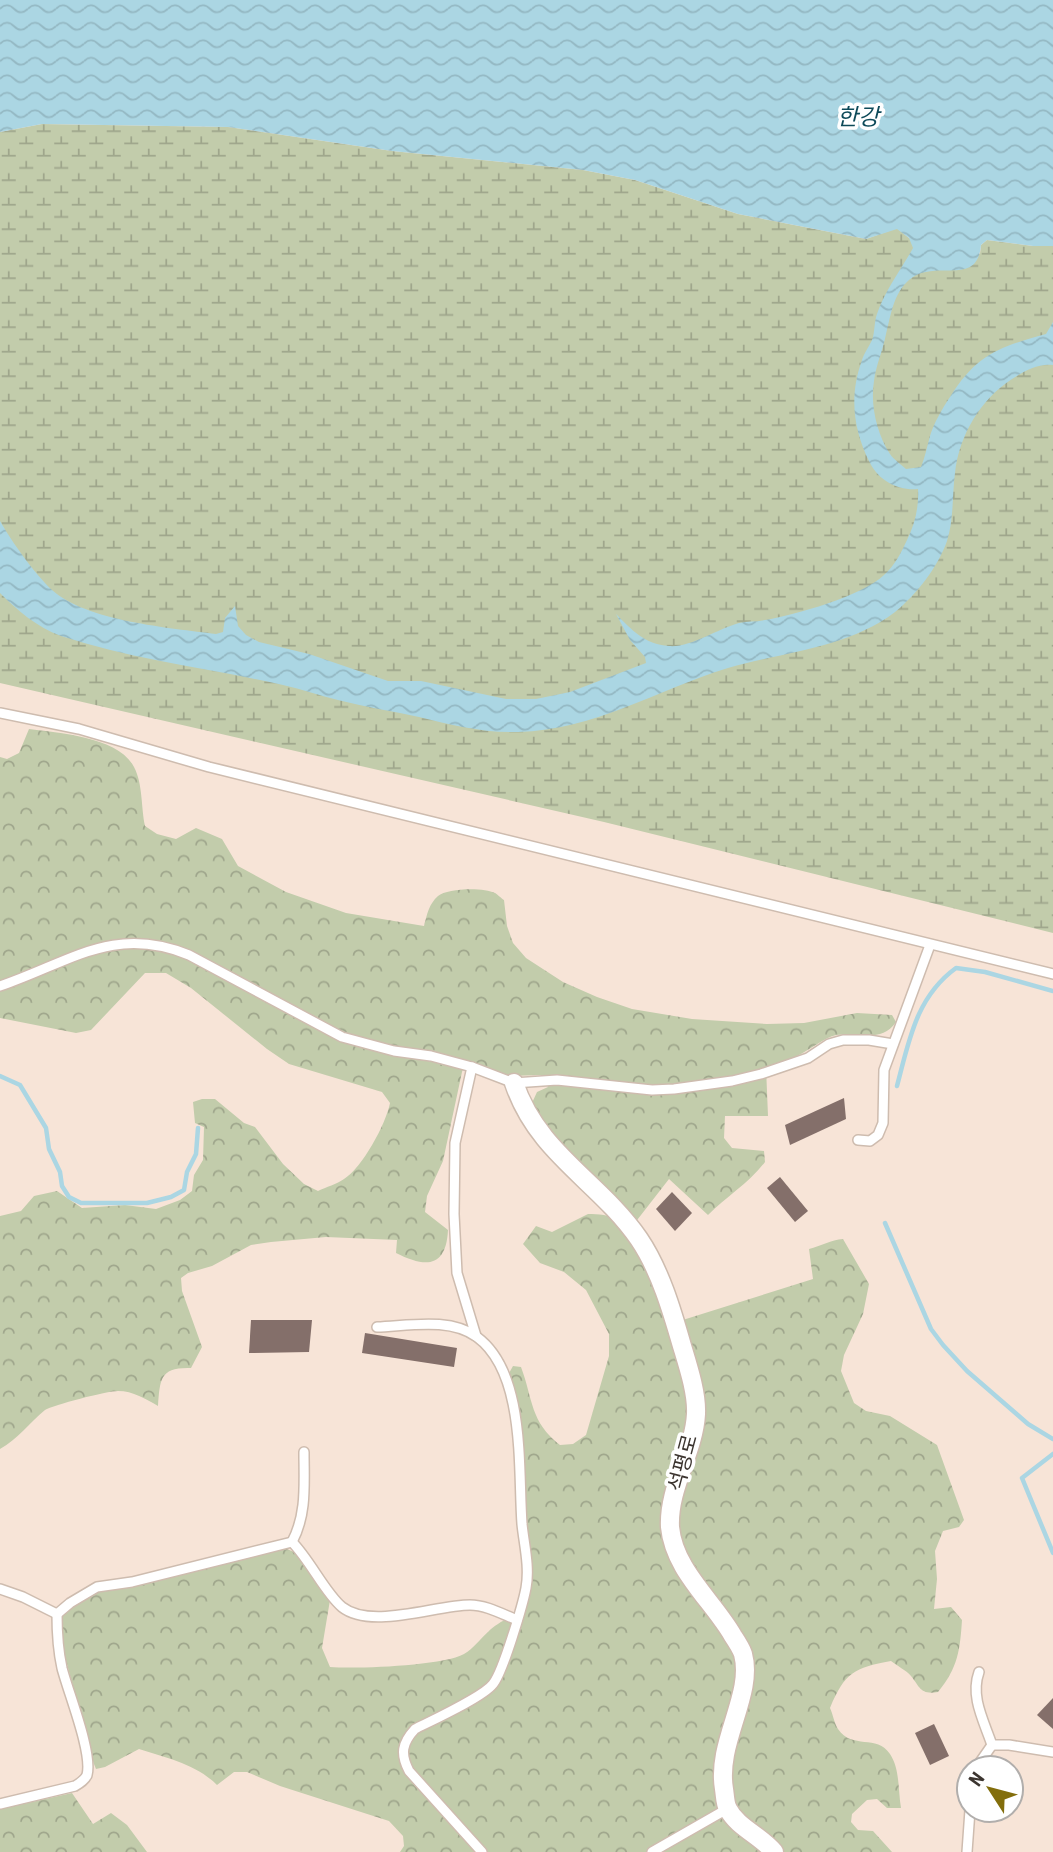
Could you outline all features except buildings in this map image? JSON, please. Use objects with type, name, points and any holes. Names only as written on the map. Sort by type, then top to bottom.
[{"type":"street","name":"석평로","points":[[514,1083],[531,1123],[627,1223],[639,1239],[665,1295],[683,1348],[696,1414],[671,1506],[673,1546],[691,1579],[722,1617],[743,1652],[746,1669],[723,1760],[722,1779],[727,1809]]},
{"type":"street","points":[[727,1809],[774,1852]]},
{"type":"lane","points":[[0,713],[79,729],[209,767],[1053,974]]},
{"type":"lane","points":[[0,986],[101,947],[146,942],[189,955],[342,1037],[472,1067],[514,1083],[557,1080],[674,1090],[761,1074],[808,1058],[829,1044],[843,1040],[893,1044]]},
{"type":"lane","points":[[858,1140],[870,1141],[878,1135],[883,1123],[882,1080],[930,945]]},
{"type":"lane","points":[[472,1067],[455,1143],[457,1273],[476,1336],[496,1359],[506,1381],[518,1439],[527,1586],[493,1684],[415,1729],[407,1738],[403,1749],[404,1761],[409,1771],[482,1852]]},
{"type":"lane","points":[[377,1327],[442,1325],[476,1336]]},
{"type":"lane","points":[[0,1804],[75,1786],[87,1775],[81,1728],[62,1670],[57,1644],[57,1614],[97,1587],[132,1582],[292,1542],[301,1526],[304,1511],[304,1452]]},
{"type":"lane","points":[[292,1542],[334,1598],[342,1607],[353,1613],[369,1616],[474,1605],[517,1620]]},
{"type":"lane","points":[[0,1590],[23,1597],[57,1614]]},
{"type":"lane","points":[[979,1672],[975,1696],[992,1745]]},
{"type":"lane","points":[[992,1745],[1053,1752]]},
{"type":"lane","points":[[986,1754],[992,1745]]},
{"type":"lane","points":[[652,1852],[727,1809]]},
{"type":"lane","points":[[967,1852],[969,1824]]},
{"type":"green space","points":[[42,124],[228,127],[392,151],[583,170],[635,180],[738,214],[866,239],[897,228],[909,238],[980,254],[981,245],[987,240],[1053,246],[1053,933],[604,822],[0,683],[0,132]]},
{"type":"green space","points":[[29,729],[87,738],[115,749],[126,757],[134,767],[139,781],[145,826],[157,834],[176,839],[196,828],[222,839],[238,866],[286,892],[346,913],[424,926],[430,906],[443,893],[466,889],[490,891],[504,900],[507,926],[513,943],[526,958],[563,982],[632,1009],[692,1019],[767,1024],[804,1023],[857,1013],[892,1015],[896,1022],[884,1033],[876,1035],[836,1035],[794,1058],[766,1067],[768,1116],[725,1116],[724,1138],[732,1148],[764,1151],[765,1162],[759,1170],[708,1215],[669,1179],[634,1224],[535,1116],[532,1103],[537,1092],[548,1087],[541,1075],[509,1076],[466,1060],[443,1161],[427,1196],[425,1212],[448,1230],[439,1258],[425,1262],[407,1258],[396,1253],[397,1240],[326,1237],[251,1245],[212,1266],[188,1273],[181,1278],[182,1291],[202,1347],[191,1368],[173,1370],[164,1376],[158,1406],[124,1391],[103,1393],[69,1402],[45,1410],[0,1449],[0,1216],[21,1211],[34,1196],[57,1191],[82,1208],[125,1205],[156,1209],[180,1200],[192,1191],[194,1175],[203,1160],[204,1127],[195,1123],[193,1102],[202,1099],[215,1099],[244,1123],[255,1127],[283,1164],[304,1184],[318,1191],[341,1181],[358,1165],[378,1133],[390,1103],[382,1092],[289,1064],[191,988],[166,973],[145,973],[91,1030],[76,1033],[0,1018],[0,757],[7,759],[19,753]]},
{"type":"green space","points":[[588,1214],[612,1217],[627,1231],[648,1269],[670,1324],[813,1279],[809,1249],[843,1239],[869,1284],[863,1314],[844,1355],[841,1371],[854,1403],[866,1411],[890,1416],[937,1445],[964,1520],[959,1527],[943,1531],[935,1551],[937,1579],[934,1609],[951,1607],[962,1620],[957,1658],[945,1683],[938,1692],[927,1692],[891,1661],[868,1666],[846,1679],[830,1708],[837,1727],[844,1735],[885,1748],[893,1760],[901,1808],[887,1808],[877,1799],[867,1800],[852,1814],[851,1822],[858,1830],[873,1831],[892,1852],[400,1852],[404,1846],[403,1836],[389,1821],[280,1786],[247,1772],[234,1772],[217,1785],[190,1767],[139,1749],[96,1769],[65,1656],[60,1615],[102,1590],[132,1587],[260,1553],[287,1549],[298,1554],[330,1600],[322,1648],[330,1667],[399,1666],[453,1658],[468,1652],[505,1619],[525,1610],[532,1585],[530,1555],[508,1375],[513,1366],[521,1367],[543,1428],[560,1445],[573,1444],[586,1435],[609,1356],[609,1334],[586,1290],[564,1272],[540,1263],[523,1244],[536,1226],[552,1232]]},
{"type":"green space","points":[[72,1793],[93,1824],[111,1813],[127,1825],[147,1852],[0,1852],[0,1809]]},
{"type":"water","name":"한강","points":[[0,0],[1053,0],[1053,246],[987,240],[981,245],[978,258],[972,266],[931,271],[909,280],[893,305],[876,369],[874,409],[881,438],[892,456],[906,469],[921,467],[939,416],[970,371],[990,354],[1002,348],[1046,334],[1053,322],[1053,365],[1037,366],[1012,379],[991,397],[973,419],[957,459],[951,524],[943,551],[925,580],[895,612],[857,634],[814,648],[728,668],[599,717],[546,730],[518,732],[468,728],[283,685],[144,658],[61,636],[28,618],[0,593],[0,521],[45,583],[67,601],[86,609],[153,626],[216,634],[223,632],[225,618],[235,606],[238,626],[246,635],[259,642],[309,654],[388,681],[421,681],[506,699],[536,699],[570,692],[646,663],[645,657],[630,640],[616,614],[645,639],[660,645],[677,646],[739,623],[793,614],[845,597],[874,583],[895,563],[910,534],[917,509],[918,489],[890,484],[870,463],[860,438],[854,399],[858,373],[872,340],[880,305],[913,248],[909,238],[897,229],[866,239],[738,214],[635,180],[583,170],[392,151],[228,127],[42,124],[0,132]]},
{"type":"waterway","points":[[897,1086],[910,1037],[923,1006],[942,980],[956,968],[985,972],[1053,991]]},
{"type":"waterway","points":[[0,1076],[20,1085],[46,1128],[49,1149],[60,1172],[62,1186],[69,1197],[81,1203],[147,1203],[171,1197],[184,1190],[187,1172],[196,1154],[198,1128]]},
{"type":"waterway","points":[[885,1223],[931,1329],[943,1345],[967,1371],[1028,1424],[1053,1439]]},
{"type":"waterway","points":[[1053,1454],[1022,1478],[1053,1553]]}]
